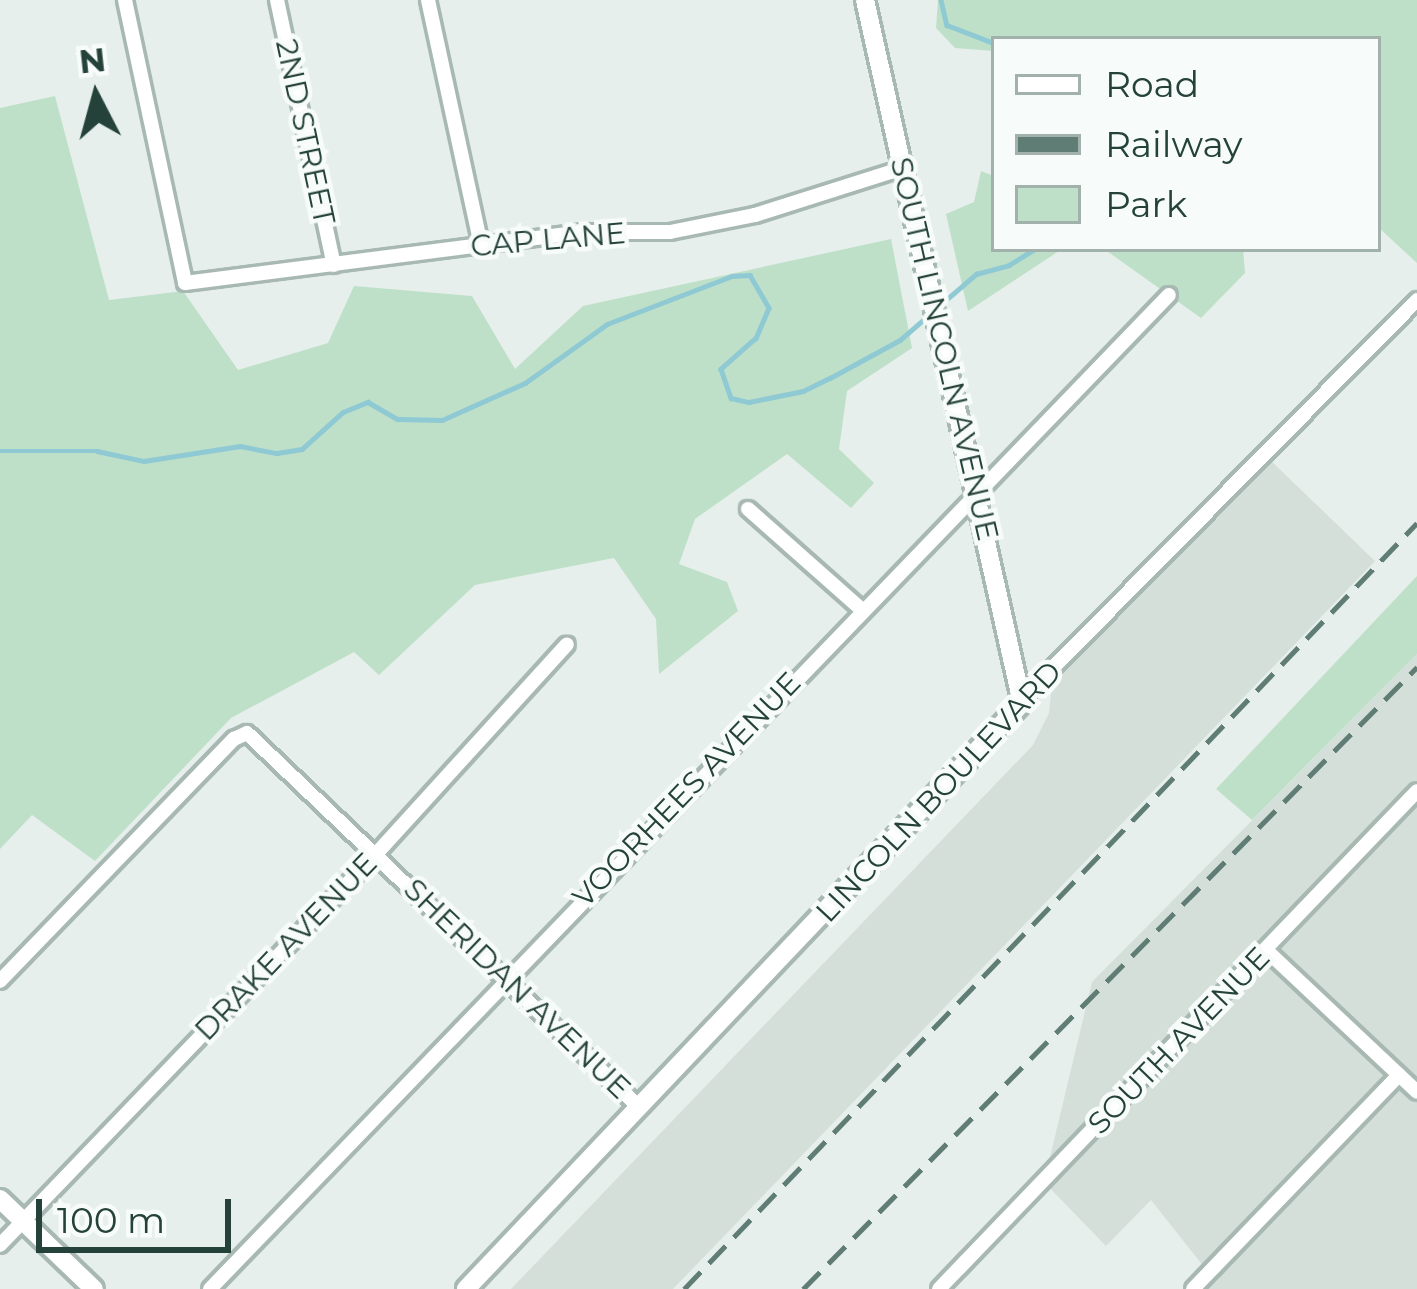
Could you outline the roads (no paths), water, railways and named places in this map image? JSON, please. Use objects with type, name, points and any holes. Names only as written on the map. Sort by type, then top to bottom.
[{"type":"street","name":"CAP LANE","points":[[125,0],[185,283],[584,232],[670,232],[755,215],[903,168]]},
{"type":"street","name":"2ND STREET","points":[[277,0],[334,265]]},
{"type":"street","points":[[428,0],[482,245]]},
{"type":"street","name":"SOUTH LINCOLN AVENUE","points":[[866,0],[1023,698]]},
{"type":"street","name":"VOORHEES AVENUE","points":[[210,1289],[861,609],[1169,296]]},
{"type":"street","name":"LINCOLN BOULEVARD","points":[[466,1289],[1020,711],[1023,698],[1417,300]]},
{"type":"street","points":[[748,508],[861,609]]},
{"type":"street","name":"DRAKE AVENUE","points":[[0,1245],[377,853],[567,644]]},
{"type":"street","name":"SHERIDAN AVENUE","points":[[0,981],[234,739],[247,734],[261,741],[640,1108]]},
{"type":"street","name":"SOUTH AVENUE","points":[[939,1289],[1416,794]]},
{"type":"street","points":[[1266,950],[1417,1092]]},
{"type":"street","points":[[1193,1289],[1399,1075]]},
{"type":"street","points":[[0,1199],[94,1289]]},
{"type":"waterway","points":[[941,0],[947,25],[991,42]]},
{"type":"waterway","points":[[939,306],[976,274],[1009,265],[1030,252]]},
{"type":"waterway","points":[[0,451],[97,451],[144,461],[240,446],[277,453],[302,449],[343,412],[368,402],[398,419],[442,420],[525,383],[607,324],[732,276],[750,275],[769,308],[756,338],[721,369],[731,398],[749,402],[803,391],[830,378],[900,340],[930,314]]},
{"type":"railway","points":[[684,1289],[1417,523]]},
{"type":"railway","points":[[803,1289],[1417,667]]}]
